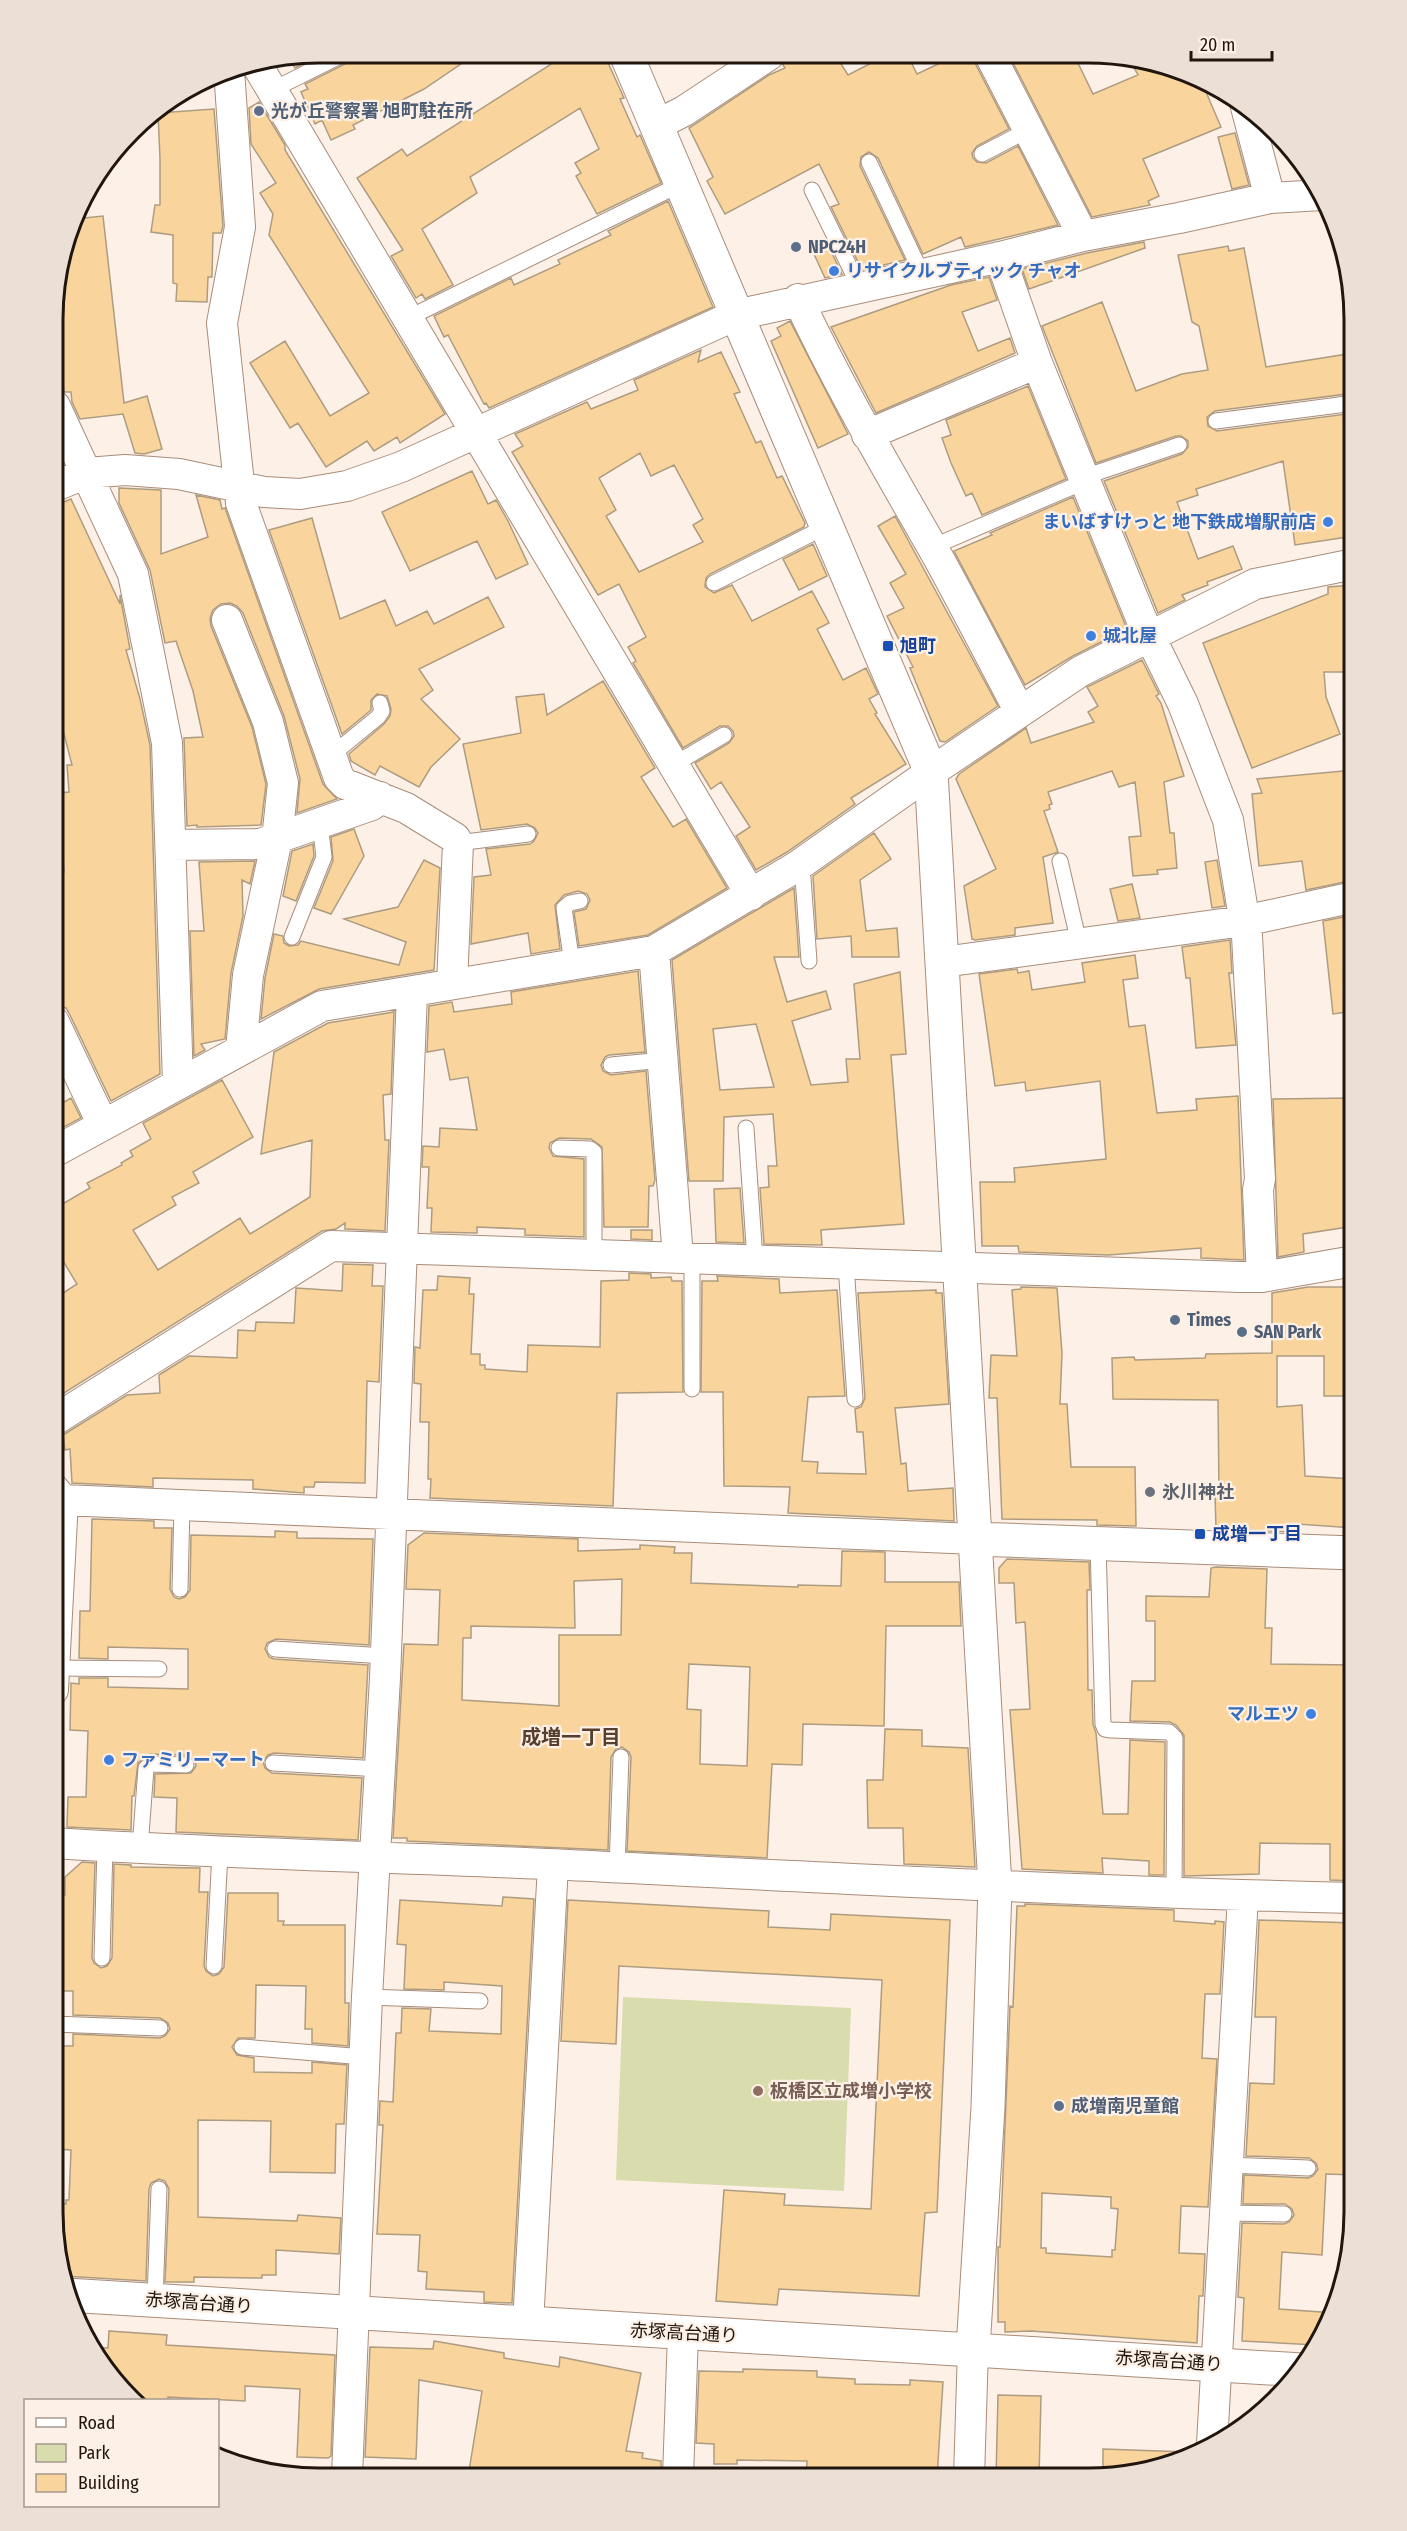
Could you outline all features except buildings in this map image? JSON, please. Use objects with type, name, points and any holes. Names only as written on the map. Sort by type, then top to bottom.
[{"type":"street","points":[[630,63],[825,527],[931,772],[995,1886],[988,2107],[973,2349],[969,2468]]},
{"type":"street","points":[[657,125],[684,111],[757,63]]},
{"type":"street","points":[[994,63],[1083,236]]},
{"type":"street","points":[[260,70],[751,895]]},
{"type":"street","points":[[229,80],[240,227],[222,323],[241,503],[342,782],[406,808],[455,838],[458,843],[452,984]]},
{"type":"street","points":[[1250,121],[1270,198]]},
{"type":"street","points":[[63,482],[87,473],[124,471],[178,474],[264,492],[300,494],[338,488],[401,467],[736,315],[798,299],[922,274],[1083,236],[1270,198],[1312,196]]},
{"type":"street","points":[[1000,256],[1037,363],[1141,618],[1183,704],[1228,820],[1247,936],[1260,1179],[1258,1190],[1262,1277]]},
{"type":"street","points":[[798,299],[867,435],[932,547],[1020,712]]},
{"type":"street","points":[[867,435],[1037,363]]},
{"type":"street","points":[[63,423],[133,574],[167,742],[178,1083]]},
{"type":"street","points":[[63,1147],[322,1006],[412,993],[452,984],[654,951],[796,867],[1081,671],[1255,584],[1344,566]]},
{"type":"street","points":[[227,620],[268,722],[283,783],[277,839],[248,975],[241,1050]]},
{"type":"street","points":[[171,845],[260,844],[372,805],[380,797]]},
{"type":"street","points":[[943,962],[1244,921],[1344,899]]},
{"type":"street","points":[[654,951],[663,1060],[685,1257]]},
{"type":"street","points":[[347,2468],[364,2057],[381,1769],[412,993]]},
{"type":"street","points":[[63,1041],[103,1125]]},
{"type":"street","points":[[63,1415],[331,1246],[1262,1277],[1344,1263]]},
{"type":"street","points":[[63,1494],[182,1506],[390,1516],[1344,1553]]},
{"type":"street","points":[[63,1844],[220,1853],[553,1865],[995,1886],[1344,1898]]},
{"type":"street","points":[[528,2324],[553,1865]]},
{"type":"street","points":[[1212,2436],[1243,1896]]},
{"type":"street","name":"赤塚高台通り","points":[[78,2296],[1290,2369]]},
{"type":"street","points":[[678,2468],[683,2333]]},
{"type":"lane","points":[[272,90],[326,63]]},
{"type":"lane","points":[[982,154],[1028,130]]},
{"type":"lane","points":[[869,162],[922,274]]},
{"type":"lane","points":[[408,318],[681,184]]},
{"type":"lane","points":[[812,190],[859,286]]},
{"type":"lane","points":[[1216,421],[1344,404]]},
{"type":"lane","points":[[932,547],[1085,479],[1179,445]]},
{"type":"lane","points":[[714,583],[825,527]]},
{"type":"lane","points":[[330,753],[339,749],[378,717],[382,711],[380,703]]},
{"type":"lane","points":[[673,765],[724,735]]},
{"type":"lane","points":[[292,937],[324,857],[320,824]]},
{"type":"lane","points":[[458,843],[528,834]]},
{"type":"lane","points":[[1060,861],[1078,943]]},
{"type":"lane","points":[[796,867],[803,878],[809,960]]},
{"type":"lane","points":[[572,964],[564,908],[570,903],[580,901]]},
{"type":"lane","points":[[611,1065],[663,1060]]},
{"type":"lane","points":[[746,1128],[755,1260]]},
{"type":"lane","points":[[559,1148],[590,1149],[594,1152],[594,1255]]},
{"type":"lane","points":[[685,1257],[692,1389]]},
{"type":"lane","points":[[846,1264],[855,1399]]},
{"type":"lane","points":[[180,1589],[182,1506]]},
{"type":"lane","points":[[1098,1544],[1103,1724],[1105,1729],[1110,1730],[1169,1732],[1175,1738],[1174,1891]]},
{"type":"lane","points":[[275,1649],[384,1656]]},
{"type":"lane","points":[[63,1678],[159,1669]]},
{"type":"lane","points":[[617,1868],[621,1757]]},
{"type":"lane","points":[[273,1763],[381,1769]]},
{"type":"lane","points":[[140,1848],[146,1768],[152,1764],[186,1764]]},
{"type":"lane","points":[[102,1958],[105,1846]]},
{"type":"lane","points":[[214,1966],[220,1853]]},
{"type":"lane","points":[[367,1997],[480,2001]]},
{"type":"lane","points":[[63,2024],[160,2028]]},
{"type":"lane","points":[[242,2048],[364,2057]]},
{"type":"lane","points":[[1228,2165],[1308,2168]]},
{"type":"lane","points":[[155,2300],[159,2189]]},
{"type":"lane","points":[[1226,2213],[1284,2214]]},
{"type":"green space","points":[[623,1997],[851,2008],[844,2191],[616,2180]]},
{"type":"place","name":"光が丘警察署 旭町駐在所","points":[[259,111]]},
{"type":"place","name":"NPC24H","points":[[796,247]]},
{"type":"place","name":"リサイクルブティック チャオ","points":[[834,271]]},
{"type":"place","name":"まいばすけっと 地下鉄成増駅前店","points":[[1328,522]]},
{"type":"place","name":"城北屋","points":[[1091,636]]},
{"type":"place","name":"旭町","points":[[888,646]]},
{"type":"place","name":"Times","points":[[1175,1320]]},
{"type":"place","name":"SAN Park","points":[[1242,1332]]},
{"type":"place","name":"氷川神社","points":[[1150,1492]]},
{"type":"place","name":"成増一丁目","points":[[1200,1534]]},
{"type":"place","name":"マルエツ","points":[[1311,1714]]},
{"type":"place","name":"ファミリーマート","points":[[109,1760]]},
{"type":"place","name":"板橋区立成増小学校","points":[[758,2091]]},
{"type":"place","name":"成増南児童館","points":[[1059,2106]]},
{"type":"district","name":"成増一丁目","points":[[571,1737]]}]
